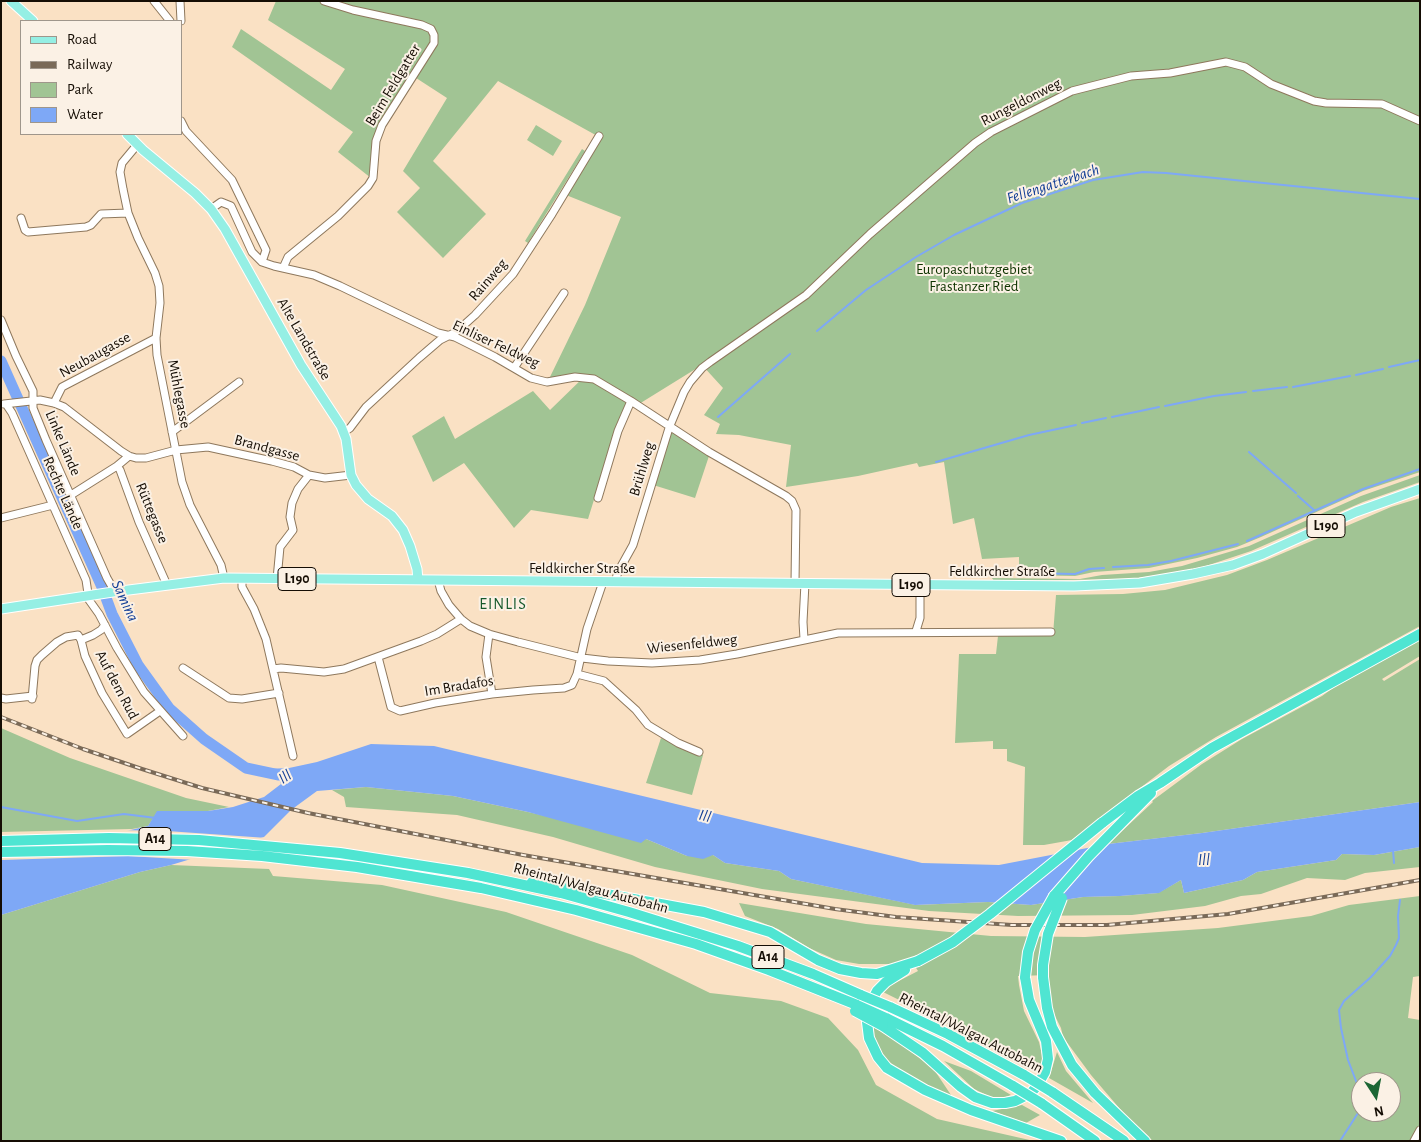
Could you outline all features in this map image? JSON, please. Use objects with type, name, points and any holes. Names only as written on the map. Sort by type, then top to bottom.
[{"type":"highway","points":[[1061,1141],[950,1102],[896,1075],[887,1068],[878,1057],[869,1038],[867,1022],[870,1004],[877,991],[886,982],[953,942],[1102,823],[1183,766],[1244,730],[1420,634]]},
{"type":"highway","points":[[884,1022],[966,1091],[976,1097],[992,1103],[1005,1103],[1015,1101],[1031,1093],[1045,1072],[1048,1059],[1046,1042],[1030,1006],[1025,977],[1028,952],[1035,930],[1054,896],[1089,856],[1160,783]]},
{"type":"highway","name":"Rheintal/Walgau Autobahn","points":[[1,841],[118,838],[199,840],[272,846],[350,854],[429,866],[561,893],[738,946],[813,974],[890,1007],[948,1034],[1024,1075],[1124,1141]]},
{"type":"highway","name":"Rheintal/Walgau Autobahn","points":[[1,852],[187,851],[262,856],[357,867],[481,888],[531,899],[705,947],[838,997],[884,1022],[943,1046],[1041,1103],[1095,1141]]},
{"type":"highway","points":[[1072,877],[1048,934],[1043,965],[1047,1008],[1052,1027],[1072,1065],[1095,1093],[1145,1141]]},
{"type":"highway","points":[[503,881],[546,882],[704,912],[770,932],[818,960],[840,969],[861,974],[877,974],[918,962]]},
{"type":"main road","points":[[11,1],[32,20]]},
{"type":"main road","name":"Alte Landstraße","points":[[127,135],[195,193],[211,209],[225,229],[301,364],[344,432],[352,475],[361,492],[392,516],[403,530],[410,546],[418,580]]},
{"type":"main road","name":"Feldkircher Straße","points":[[90,595],[224,578],[920,585],[1116,585],[1156,581],[1234,565],[1356,512],[1420,489]]},
{"type":"main road","name":"L190","points":[[1,609],[90,595]]},
{"type":"street","points":[[154,1],[169,20]]},
{"type":"street","points":[[180,1],[181,20]]},
{"type":"street","points":[[324,1],[343,4]]},
{"type":"street","name":"Beim Feldgatter","points":[[283,268],[288,257],[338,216],[374,178],[376,141],[382,125],[434,43],[434,35],[431,29],[422,25],[353,10],[343,4]]},
{"type":"street","name":"Rungeldonweg","points":[[702,368],[806,295],[870,234],[983,137],[1072,91],[1131,76],[1170,73],[1226,62],[1245,67],[1271,84],[1314,101],[1382,104],[1420,121]]},
{"type":"street","points":[[182,123],[186,131],[232,180],[266,250],[262,262],[252,252],[231,206],[221,202],[211,209]]},
{"type":"street","name":"Rainweg","points":[[344,432],[350,428],[366,407],[419,358],[475,316],[513,274],[599,136]]},
{"type":"street","name":"Mühlegasse","points":[[137,145],[126,156],[120,172],[128,213],[157,279],[160,303],[156,338],[157,355],[182,482],[190,505],[221,565],[224,578]]},
{"type":"street","points":[[20,218],[25,230],[28,232],[86,227],[91,225],[101,214],[128,213]]},
{"type":"street","name":"Einliser Feldweg","points":[[262,262],[318,277],[356,293],[438,333],[448,335],[495,357],[531,378],[547,382],[575,377],[594,379],[631,401],[669,428],[792,501],[796,510],[795,583]]},
{"type":"street","points":[[514,368],[564,293]]},
{"type":"street","name":"Linke Lände","points":[[1,320],[33,391],[30,401],[114,592]]},
{"type":"street","name":"Neubaugasse","points":[[54,403],[62,388],[156,338]]},
{"type":"street","name":"Brühlweg","points":[[615,582],[618,572],[634,545],[669,428],[684,392],[702,368]]},
{"type":"street","points":[[172,432],[239,382]]},
{"type":"street","points":[[6,404],[40,400],[64,407],[129,456],[117,466]]},
{"type":"street","points":[[598,498],[618,431],[631,401]]},
{"type":"street","name":"Rechte Lände","points":[[6,404],[12,413],[86,580],[90,595]]},
{"type":"street","name":"Brandgasse","points":[[129,456],[146,458],[176,450],[208,447],[272,461],[309,475],[325,478],[352,475]]},
{"type":"street","name":"Linke Lände","points":[[71,495],[117,466]]},
{"type":"street","name":"Rüttegasse","points":[[117,466],[167,585]]},
{"type":"street","points":[[277,579],[280,547],[293,530],[290,517],[292,503],[298,489],[309,475]]},
{"type":"street","points":[[1,518],[53,505]]},
{"type":"street","points":[[242,579],[242,587],[254,609],[266,639],[293,756]]},
{"type":"street","name":"Wiesenfeldweg","points":[[438,580],[442,594],[461,620],[470,626],[489,634],[582,658],[627,662],[700,660],[845,632],[955,634],[1051,632]]},
{"type":"street","points":[[603,582],[587,629],[577,674],[604,681],[636,710],[648,725],[678,743],[699,752]]},
{"type":"street","points":[[804,639],[805,583]]},
{"type":"street","points":[[916,632],[920,618],[920,585]]},
{"type":"street","name":"Auf dem Rud","points":[[90,595],[129,670],[160,712],[183,736]]},
{"type":"street","points":[[273,669],[324,672],[344,669],[429,638],[461,620]]},
{"type":"street","name":"Auf dem Rud","points":[[82,640],[101,630],[105,625]]},
{"type":"street","points":[[489,634],[486,657],[492,694]]},
{"type":"street","name":"Auf dem Rud","points":[[1,698],[32,697],[37,660],[57,642],[66,637],[78,636],[82,640],[85,656],[99,686],[127,734],[160,712]]},
{"type":"street","name":"Im Bradafos","points":[[378,657],[391,707],[400,711],[435,703],[492,694],[564,688],[572,685],[577,674]]},
{"type":"street","points":[[183,668],[229,698],[242,699],[279,693]]},
{"type":"street","points":[[1414,1141],[1420,1130]]},
{"type":"green space","name":"Europaschutzgebiet Frastanzer Ried","points":[[276,1],[1420,1],[1420,472],[1363,491],[1237,547],[1197,558],[1149,568],[1094,572],[1075,576],[1019,575],[1019,557],[982,559],[974,518],[953,524],[944,462],[919,467],[917,463],[858,476],[786,487],[791,445],[739,435],[716,434],[720,424],[704,415],[723,388],[702,365],[639,404],[630,398],[616,429],[588,519],[531,510],[514,528],[464,463],[433,482],[412,436],[444,416],[455,439],[533,391],[550,410],[587,374],[549,379],[585,305],[621,217],[566,195],[601,138],[498,81],[433,161],[486,214],[443,258],[397,212],[420,188],[403,171],[447,98],[413,76],[374,138],[371,178],[338,152],[353,132],[232,47],[241,29],[331,90],[345,69],[268,20]]},
{"type":"green space","points":[[536,125],[562,141],[553,156],[527,140]]},
{"type":"green space","points":[[582,149],[585,151],[528,243],[525,241]]},
{"type":"green space","points":[[667,422],[711,450],[695,498],[650,484]]},
{"type":"green space","points":[[1420,475],[1420,482],[1363,502],[1251,551],[1203,567],[1131,579],[994,581],[992,578],[1080,579],[1102,575],[1149,572],[1182,566],[1249,546],[1361,496]]},
{"type":"green space","points":[[1420,498],[1420,626],[1216,737],[1169,766],[1072,840],[1044,845],[1023,845],[1025,767],[1007,761],[1007,749],[993,749],[993,741],[955,743],[959,654],[996,654],[998,636],[1053,635],[1056,595],[1123,594],[1165,590],[1227,575],[1391,507]]},
{"type":"green space","points":[[1420,640],[1420,656],[1382,679],[1384,681],[1420,659],[1420,802],[1202,833],[1108,844],[1152,801],[1202,764],[1242,739],[1322,696],[1340,683]]},
{"type":"green space","points":[[1,728],[70,758],[186,798],[229,807],[208,811],[158,811],[148,826],[132,829],[1,832]]},
{"type":"green space","points":[[661,738],[703,755],[692,795],[646,783]]},
{"type":"green space","points":[[366,787],[453,796],[528,812],[646,839],[687,856],[713,855],[725,863],[779,871],[791,879],[916,905],[988,902],[1031,905],[1083,897],[1158,893],[1181,880],[1184,893],[1243,880],[1257,872],[1336,860],[1342,854],[1374,855],[1420,847],[1420,867],[1365,873],[1345,880],[1307,878],[1261,894],[1241,896],[1205,906],[1132,915],[1018,916],[929,911],[762,889],[655,867],[553,837],[457,815],[346,807],[344,797],[332,790]]},
{"type":"green space","points":[[171,865],[269,869],[273,876],[382,885],[506,912],[632,955],[710,993],[781,1001],[828,1018],[858,1050],[876,1085],[937,1119],[1034,1141],[1,1141],[1,915],[140,872]]},
{"type":"green space","points":[[1420,896],[1420,976],[1413,977],[1408,1018],[1420,1020],[1420,1141],[1153,1141],[1132,1123],[1091,1075],[1063,1037],[1049,998],[1049,975],[1018,976],[1024,1011],[1039,1042],[1043,1059],[1039,1073],[956,1028],[883,992],[891,985],[918,971],[910,958],[898,964],[859,964],[836,960],[809,948],[778,929],[745,916],[739,903],[866,924],[991,936],[1085,937],[1218,928],[1311,916],[1349,905]]},
{"type":"green space","points":[[872,1026],[933,1068],[953,1098],[899,1071],[877,1050]]},
{"type":"green space","points":[[1057,1052],[1066,1071],[1093,1103],[1049,1078]]},
{"type":"green space","points":[[944,1061],[971,1071],[1011,1095],[997,1100],[974,1089]]},
{"type":"green space","points":[[1022,1105],[1040,1115],[1026,1123],[992,1111]]},
{"type":"water","name":"Ill","points":[[371,744],[434,746],[922,863],[999,865],[1108,844],[1202,833],[1420,802],[1420,847],[1374,855],[1342,854],[1336,860],[1257,872],[1243,880],[1184,893],[1181,880],[1159,893],[1083,897],[1031,905],[988,902],[915,905],[791,879],[779,871],[725,863],[713,855],[703,859],[687,856],[646,839],[641,843],[528,812],[453,796],[366,787],[317,791],[291,810],[264,837],[171,865],[140,872],[1,915],[1,860],[148,826],[157,811],[208,811],[233,807],[264,797],[281,784],[279,779],[266,775],[264,771],[266,769],[289,768],[317,762]]},
{"type":"pier","points":[[117,830],[167,831],[267,838],[195,860],[128,856],[1,860],[1,857]]},
{"type":"waterway","name":"Fellengatterbach","points":[[817,331],[866,290],[954,235],[1022,203],[1093,180],[1143,172],[1166,173],[1420,199]]},
{"type":"waterway","name":"Fellengatterbach","points":[[718,417],[790,354]]},
{"type":"waterway","points":[[1389,367],[1420,360]]},
{"type":"waterway","name":"Samina","points":[[1,361],[102,587],[112,614],[138,665],[169,708],[204,739],[246,768],[279,775]]},
{"type":"waterway","points":[[1356,375],[1383,369]]},
{"type":"waterway","points":[[1293,387],[1350,376]]},
{"type":"waterway","points":[[1253,391],[1287,387]]},
{"type":"waterway","points":[[1165,406],[1214,396],[1246,392]]},
{"type":"waterway","points":[[1112,417],[1159,407]]},
{"type":"waterway","points":[[1082,423],[1106,418]]},
{"type":"waterway","points":[[936,462],[1029,435],[1076,425]]},
{"type":"waterway","points":[[1249,452],[1296,493]]},
{"type":"waterway","points":[[1247,541],[1363,489],[1420,469]]},
{"type":"waterway","points":[[1298,496],[1314,510]]},
{"type":"waterway","points":[[1113,567],[1148,565],[1171,561],[1238,544]]},
{"type":"waterway","points":[[1024,573],[1075,574],[1089,569],[1104,568]]},
{"type":"waterway","points":[[1,807],[77,821],[124,814],[156,818]]},
{"type":"waterway","points":[[1393,850],[1394,863]]},
{"type":"waterway","points":[[1353,1072],[1348,1060],[1339,1010],[1344,1001],[1371,977],[1390,956],[1399,938],[1398,916],[1400,900]]},
{"type":"waterway","points":[[1340,1141],[1352,1122]]},
{"type":"railway","points":[[1,717],[83,749],[202,788],[308,813],[523,855],[835,909],[896,917],[1012,925],[1107,925],[1228,914],[1420,880]]},
{"type":"district","name":"EINLIS","points":[[503,604]]}]
